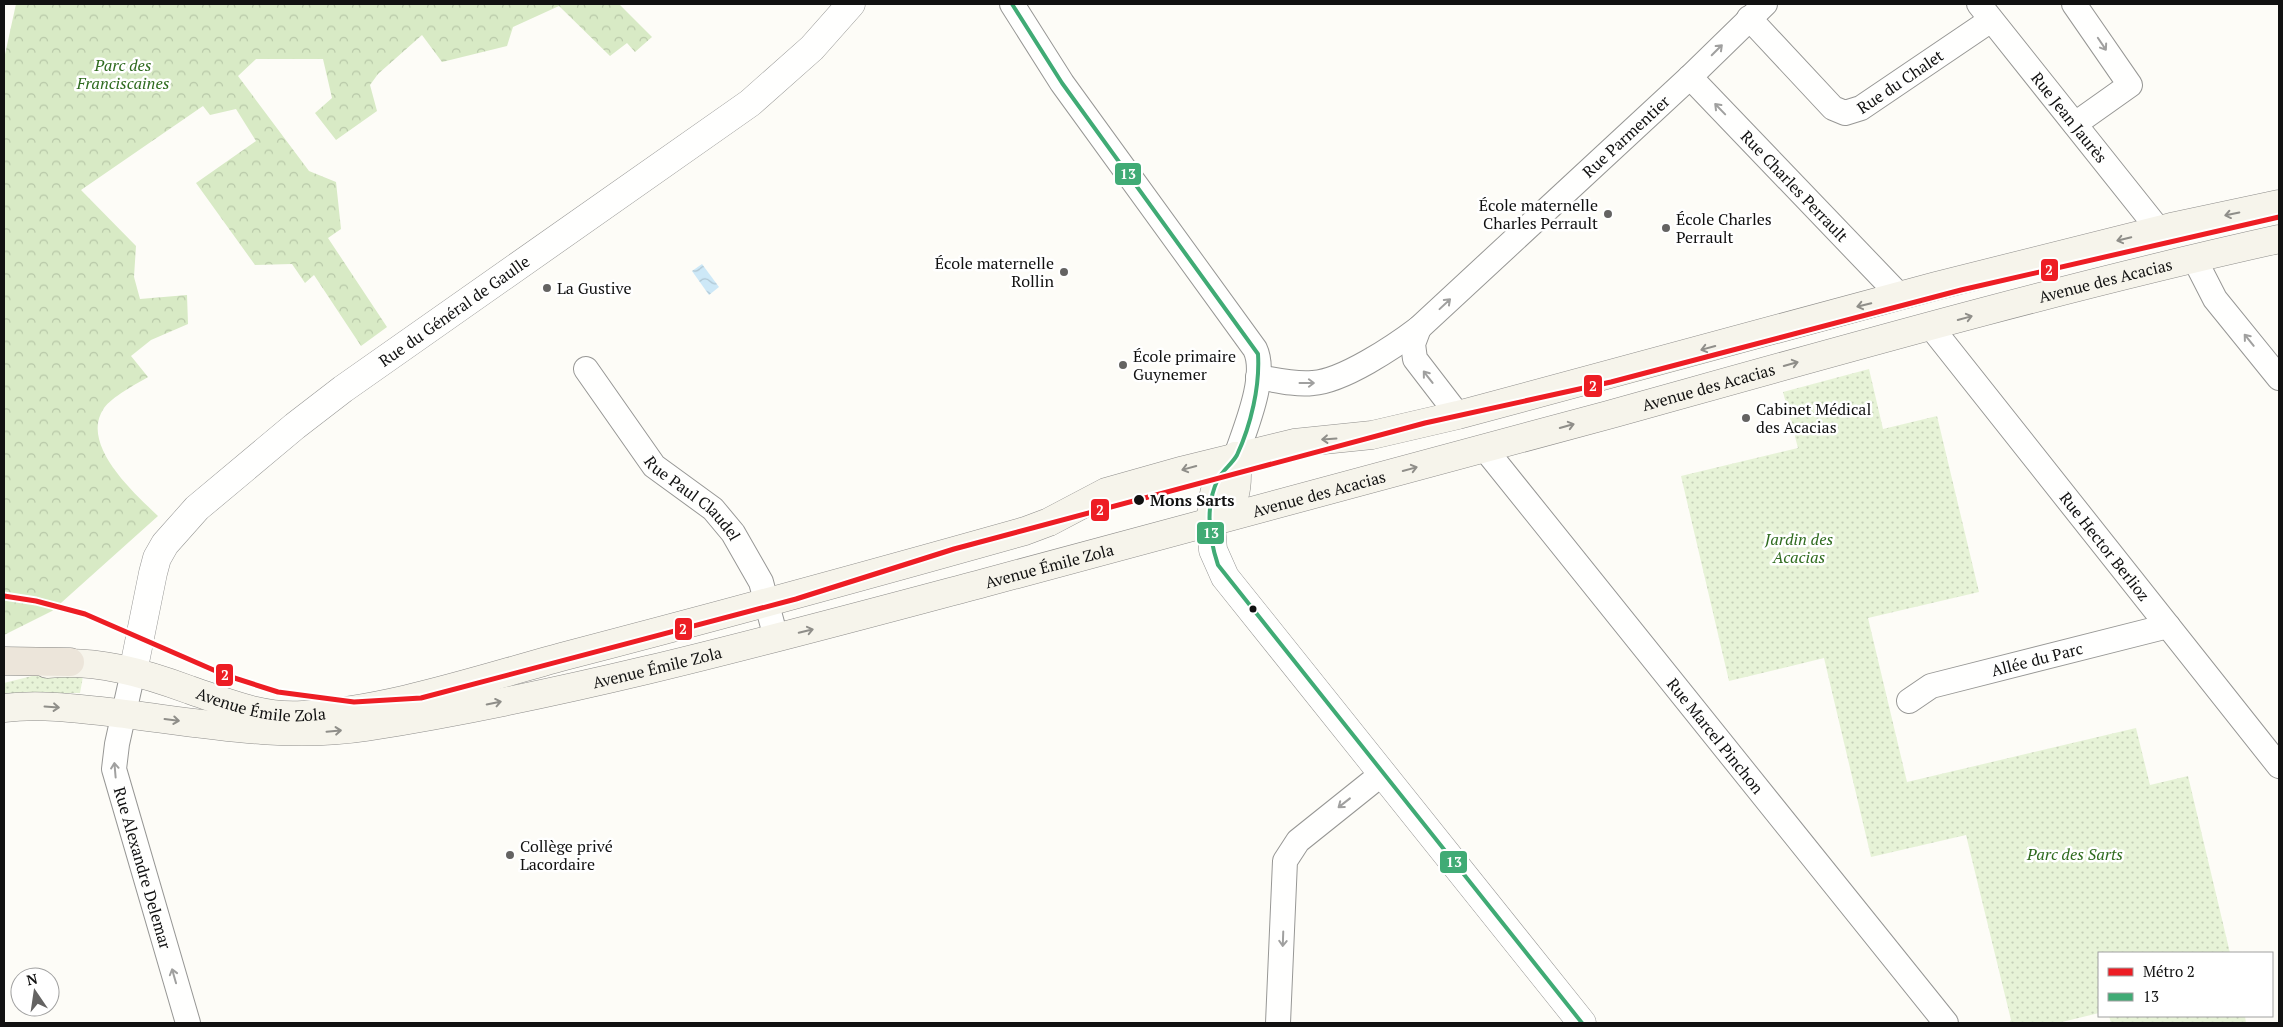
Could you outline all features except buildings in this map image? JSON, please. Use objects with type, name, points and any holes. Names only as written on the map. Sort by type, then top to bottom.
[{"type":"highway","points":[[4,661],[70,662]]},
{"type":"main road","points":[[1211,524],[1213,496],[1218,480],[1236,456],[1304,441],[1372,435],[1458,415],[1900,296],[2160,230],[2279,204]]},
{"type":"main road","name":"Rue Jean Jaurès","points":[[2160,230],[2183,261]]},
{"type":"main road","name":"Avenue des Acacias","points":[[1211,524],[1931,327],[2183,261],[2279,239]]},
{"type":"main road","points":[[1900,296],[1931,327]]},
{"type":"main road","points":[[1458,415],[1485,449]]},
{"type":"main road","name":"Avenue Émile Zola","points":[[4,672],[31,666],[70,662],[133,672],[262,713],[279,716],[325,714],[412,697],[767,603],[1036,528],[1106,492],[1236,456]]},
{"type":"main road","name":"Avenue Émile Zola","points":[[4,708],[46,706],[257,730],[333,731],[475,707],[620,677],[1211,524]]},
{"type":"street","name":"Rue du Général de Gaulle","points":[[133,672],[157,558],[176,529],[197,508],[295,426],[343,390],[750,102],[812,48],[851,4]]},
{"type":"street","points":[[1012,4],[1062,83],[1255,349],[1259,361],[1258,377],[1236,456]]},
{"type":"street","points":[[2074,4],[2130,85],[2075,124]]},
{"type":"street","name":"Rue Parmentier","points":[[1258,377],[1304,384],[1326,381],[1393,347],[1419,328],[1690,77],[1757,11]]},
{"type":"street","name":"Rue du Chalet","points":[[1757,11],[1833,108],[1845,113],[1861,108],[1985,12]]},
{"type":"street","name":"Rue Jean Jaurès","points":[[1985,12],[2160,230]]},
{"type":"street","name":"Rue Charles Perrault","points":[[1690,77],[1900,296]]},
{"type":"street","name":"Rue Jean Jaurès","points":[[2183,261],[2279,378]]},
{"type":"street","name":"Rue Hector Berlioz","points":[[1931,327],[2279,766]]},
{"type":"street","points":[[1419,328],[1413,344],[1416,359],[1458,415]]},
{"type":"street","name":"Rue Paul Claudel","points":[[586,369],[654,466],[713,509],[728,527],[756,571],[776,638]]},
{"type":"street","name":"Rue Marcel Pinchon","points":[[1485,449],[1946,1023]]},
{"type":"street","points":[[1211,524],[1213,550],[1222,572],[1582,1023]]},
{"type":"street","name":"Allée du Parc","points":[[1909,701],[1931,686],[2168,626]]},
{"type":"street","name":"Rue Alexandre Delemar","points":[[133,672],[117,744],[114,773],[188,1023]]},
{"type":"street","points":[[1278,1023],[1285,861],[1298,841],[1383,773]]},
{"type":"green space","name":"Parc des Franciscaines","points":[[16,4],[619,4],[652,37],[635,52],[627,43],[610,56],[559,6],[513,27],[507,46],[442,62],[422,35],[378,74],[370,85],[377,111],[336,140],[315,113],[332,98],[323,59],[256,59],[238,76],[309,171],[336,182],[341,229],[328,238],[387,327],[361,346],[314,275],[305,283],[292,264],[255,265],[196,183],[256,141],[236,109],[210,115],[203,106],[81,190],[136,246],[134,277],[140,299],[187,295],[188,324],[151,340],[131,356],[148,377],[124,391],[108,404],[104,408],[98,422],[99,437],[104,452],[113,467],[158,516],[52,611],[4,635],[4,59]]},
{"type":"green space","points":[[1869,369],[1883,429],[1937,416],[1979,592],[1868,618],[1907,782],[2136,728],[2150,785],[2188,776],[2230,952],[2098,952],[2098,1013],[2058,1023],[2009,1023],[2011,1020],[1966,835],[1871,857],[1824,658],[1729,681],[1681,476],[1798,448],[1783,392]]},
{"type":"green space","points":[[84,671],[80,693],[25,693],[4,697],[4,683],[40,674]]},
{"type":"green space","points":[[2109,1017],[2245,1017],[2246,1023],[2111,1023]]},
{"type":"water","points":[[702,264],[719,287],[709,295],[692,271]]},
{"type":"metro line","name":"2","points":[[4,596],[36,601],[85,614],[225,675],[278,692],[354,702],[421,698],[796,599],[954,549],[1425,423],[1611,382],[1961,290],[2279,217]]},
{"type":"transit line","name":"13","points":[[1012,4],[1062,83],[1258,354],[1258,379],[1254,405],[1246,431],[1237,455],[1218,479],[1211,500],[1212,544],[1218,565],[1582,1023]]},
{"type":"place","name":"École maternelle Charles Perrault","points":[[1608,214]]},
{"type":"place","name":"École Charles Perrault","points":[[1666,228]]},
{"type":"place","name":"École maternelle Rollin","points":[[1064,272]]},
{"type":"place","name":"La Gustive","points":[[547,288]]},
{"type":"place","name":"École primaire Guynemer","points":[[1123,365]]},
{"type":"place","name":"Cabinet Médical des Acacias","points":[[1746,418]]},
{"type":"place","name":"Mons Sarts","points":[[1139,500]]},
{"type":"place","name":"Collège privé Lacordaire","points":[[510,855]]},
{"type":"park label","name":"Jardin des Acacias","points":[[1799,548]]},
{"type":"park label","name":"Parc des Sarts","points":[[2075,854]]}]
